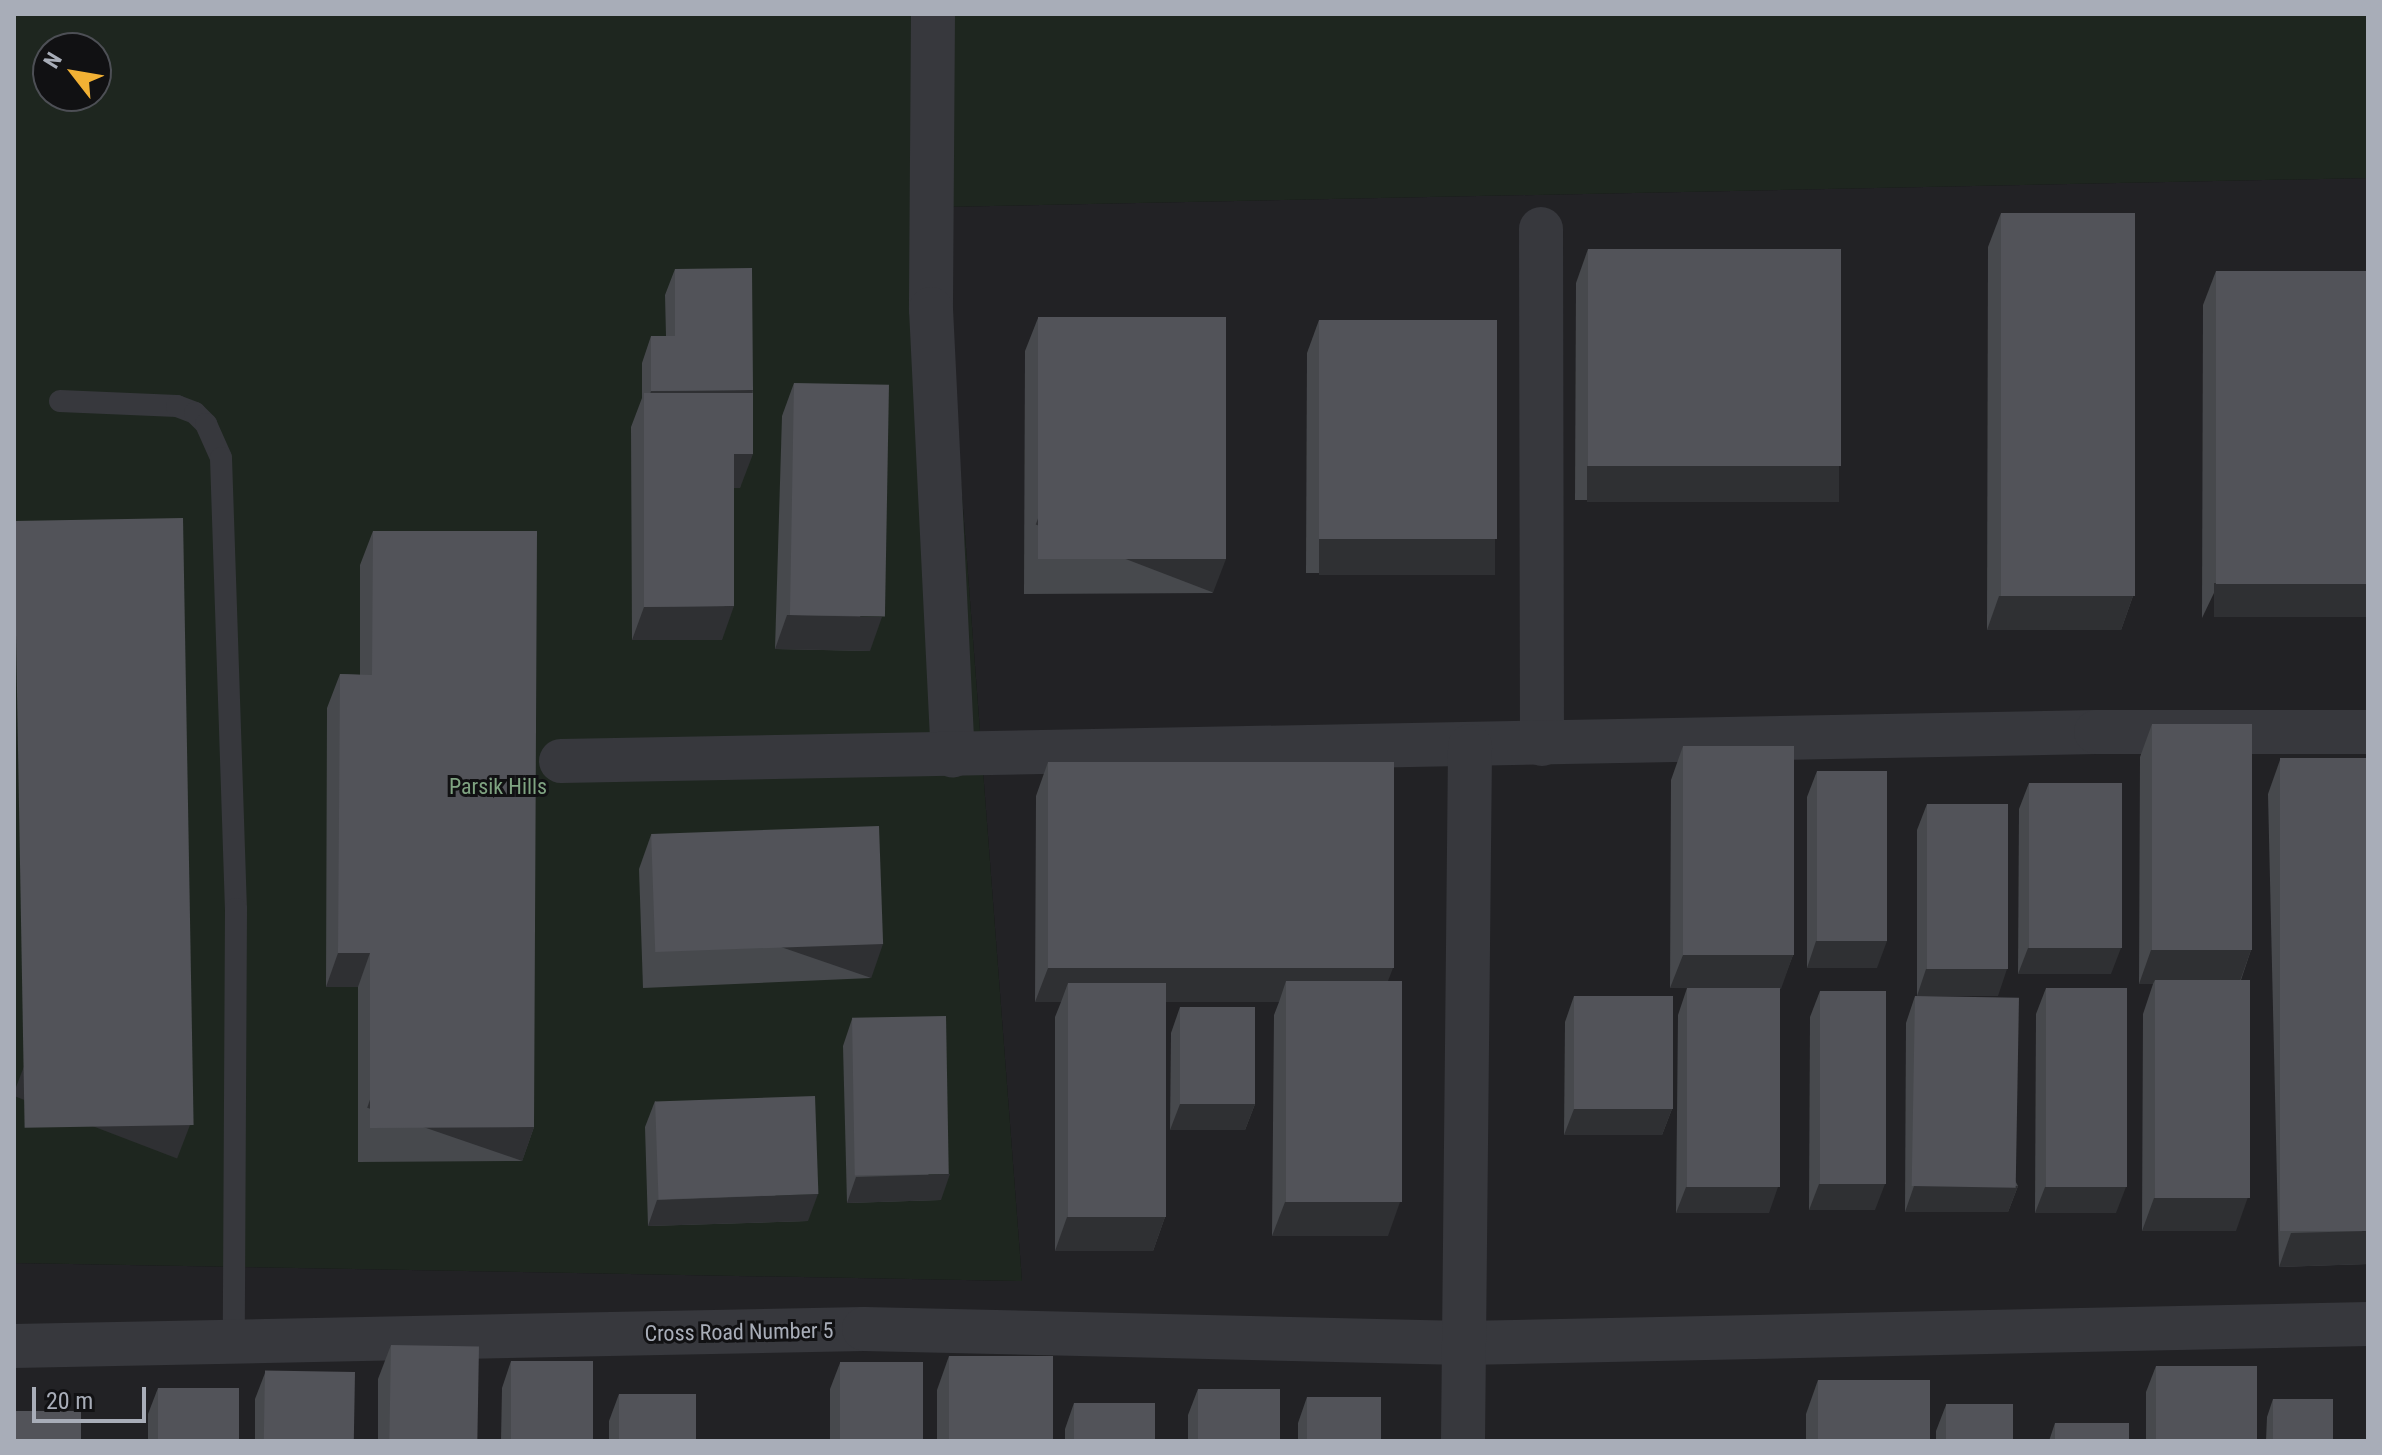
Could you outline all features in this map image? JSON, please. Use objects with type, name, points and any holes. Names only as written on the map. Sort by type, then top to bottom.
[{"type":"street","points":[[933,14],[931,309],[953,755]]},
{"type":"street","points":[[1541,229],[1542,744]]},
{"type":"street","points":[[561,761],[2096,732],[2368,732]]},
{"type":"street","points":[[1463,1441],[1470,746]]},
{"type":"street","name":"Cross Road Number 5","points":[[14,1346],[864,1329],[1464,1343],[2368,1324]]},
{"type":"lane","points":[[60,401],[177,406],[195,413],[206,424],[221,458],[236,909],[234,1342]]},
{"type":"shaded area","points":[[2368,178],[2368,1441],[14,1441],[14,1263],[1022,1281],[940,207]]},
{"type":"green space","name":"Parsik Hills","points":[[14,14],[2368,14],[2368,178],[940,207],[1022,1281],[14,1263]]},
{"type":"building","points":[[2001,213],[2135,213],[2135,596],[2001,596]]},
{"type":"building","points":[[1588,249],[1841,249],[1841,466],[1588,466]]},
{"type":"building","points":[[752,268],[753,390],[651,391],[651,336],[675,336],[675,269]]},
{"type":"building","points":[[2216,271],[2368,271],[2368,584],[2216,584]]},
{"type":"building","points":[[1038,317],[1226,317],[1226,559],[1038,559]]},
{"type":"building","points":[[1319,320],[1497,320],[1497,539],[1319,539]]},
{"type":"building","points":[[794,383],[889,385],[885,617],[790,615]]},
{"type":"building","points":[[644,393],[753,393],[753,454],[734,454],[734,606],[644,607]]},
{"type":"building","points":[[183,518],[194,1125],[25,1128],[14,521]]},
{"type":"building","points":[[373,531],[537,531],[534,1127],[370,1128],[370,953],[338,953],[340,674],[372,675]]},
{"type":"building","points":[[2152,724],[2252,724],[2252,950],[2152,950]]},
{"type":"building","points":[[1683,746],[1794,746],[1794,955],[1683,955]]},
{"type":"building","points":[[2280,758],[2368,758],[2368,1231],[2280,1231]]},
{"type":"building","points":[[1048,762],[1394,762],[1394,968],[1048,968]]},
{"type":"building","points":[[1817,771],[1887,771],[1887,941],[1817,941]]},
{"type":"building","points":[[2029,783],[2122,783],[2122,948],[2029,948]]},
{"type":"building","points":[[1927,804],[2008,804],[2008,969],[1927,969]]},
{"type":"building","points":[[879,826],[883,944],[655,952],[651,834]]},
{"type":"building","points":[[2155,980],[2250,980],[2250,1198],[2155,1198]]},
{"type":"building","points":[[1286,981],[1402,981],[1402,1202],[1286,1202]]},
{"type":"building","points":[[1068,983],[1166,983],[1166,1217],[1068,1217]]},
{"type":"building","points":[[1687,988],[1780,988],[1780,1187],[1687,1187]]},
{"type":"building","points":[[2046,988],[2127,988],[2127,1187],[2046,1187]]},
{"type":"building","points":[[1820,991],[1886,991],[1886,1184],[1820,1184]]},
{"type":"building","points":[[1574,996],[1673,996],[1673,1109],[1574,1109]]},
{"type":"building","points":[[1915,996],[2019,998],[2016,1188],[1912,1186]]},
{"type":"building","points":[[1180,1007],[1255,1007],[1255,1104],[1180,1104]]},
{"type":"building","points":[[946,1016],[949,1174],[855,1176],[852,1018]]},
{"type":"building","points":[[815,1096],[818,1194],[659,1200],[655,1102]]},
{"type":"building","points":[[391,1345],[479,1347],[477,1441],[389,1441]]},
{"type":"building","points":[[949,1356],[1053,1356],[1053,1441],[949,1441]]},
{"type":"building","points":[[511,1361],[593,1361],[593,1441],[511,1441]]},
{"type":"building","points":[[840,1362],[923,1362],[923,1441],[840,1441]]},
{"type":"building","points":[[2156,1366],[2257,1366],[2257,1441],[2156,1441]]},
{"type":"building","points":[[265,1370],[355,1372],[354,1441],[264,1439]]},
{"type":"building","points":[[1818,1380],[1930,1380],[1930,1441],[1818,1441]]},
{"type":"building","points":[[158,1388],[239,1388],[239,1441],[158,1441]]},
{"type":"building","points":[[1198,1389],[1280,1389],[1280,1441],[1198,1441]]},
{"type":"building","points":[[619,1394],[696,1394],[696,1441],[619,1441]]},
{"type":"building","points":[[1307,1397],[1381,1397],[1381,1441],[1307,1441]]},
{"type":"building","points":[[2273,1399],[2333,1399],[2333,1441],[2273,1441]]},
{"type":"building","points":[[1074,1403],[1155,1403],[1155,1441],[1074,1441]]},
{"type":"building","points":[[1946,1404],[2013,1404],[2013,1441],[1946,1441]]},
{"type":"building","points":[[14,1411],[81,1411],[81,1441],[14,1441]]},
{"type":"building","points":[[2055,1423],[2129,1423],[2129,1441],[2055,1441]]}]
